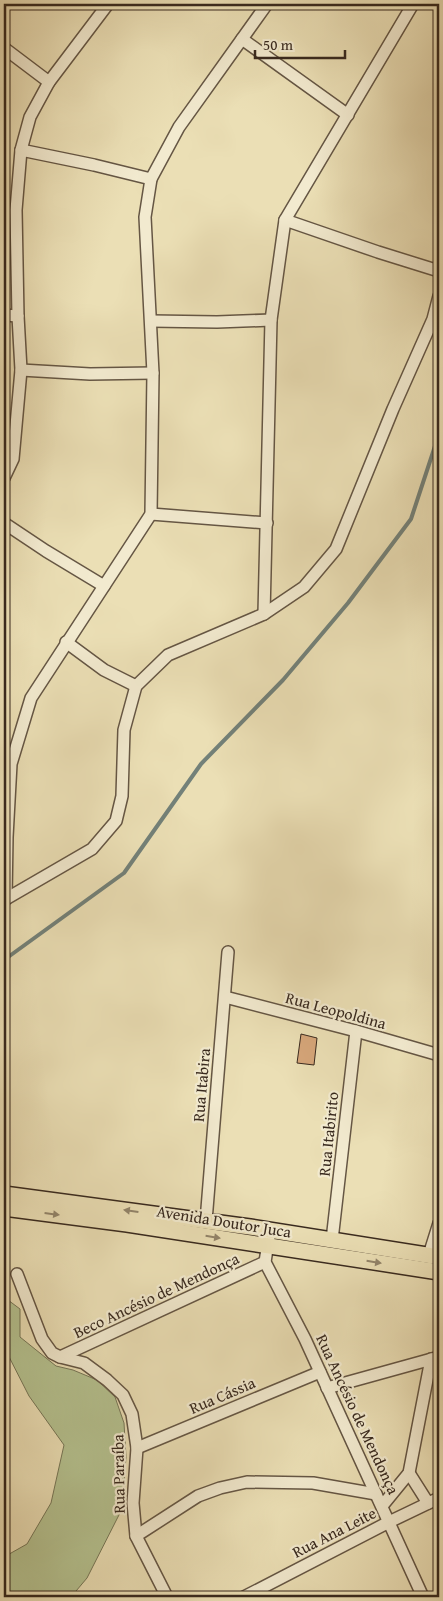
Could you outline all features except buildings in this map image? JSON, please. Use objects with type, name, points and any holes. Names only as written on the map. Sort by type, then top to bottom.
[{"type":"main road","name":"Avenida Doutor Juca","points":[[4,1194],[270,1230],[434,1256]]},
{"type":"main road","name":"Avenida Doutor Juca","points":[[4,1208],[127,1224],[439,1272]]},
{"type":"street","points":[[4,478],[12,459],[21,370],[16,210],[21,150],[30,117],[48,82],[108,4]]},
{"type":"street","points":[[5,899],[7,763],[31,698],[151,514],[153,372],[145,217],[151,179],[179,127],[266,4]]},
{"type":"street","points":[[264,614],[271,320],[284,220],[413,4]]},
{"type":"street","points":[[242,39],[348,115]]},
{"type":"street","points":[[4,48],[48,82]]},
{"type":"street","points":[[21,150],[151,179]]},
{"type":"street","points":[[284,220],[439,271]]},
{"type":"street","points":[[5,899],[92,849],[116,821],[122,796],[124,730],[136,686],[168,655],[264,614],[304,587],[336,549],[393,409],[433,319],[439,296]]},
{"type":"street","points":[[4,315],[18,316]]},
{"type":"street","points":[[151,321],[217,322],[271,320]]},
{"type":"street","points":[[21,370],[90,374],[153,372]]},
{"type":"street","points":[[151,514],[267,523]]},
{"type":"street","points":[[4,523],[104,586]]},
{"type":"street","points":[[66,642],[104,670],[136,686]]},
{"type":"street","name":"Rua Itabira","points":[[206,1221],[228,952]]},
{"type":"street","name":"Rua Leopoldina","points":[[225,997],[439,1055]]},
{"type":"street","name":"Rua Itabirito","points":[[332,1240],[356,1031]]},
{"type":"street","points":[[434,1256],[439,1223]]},
{"type":"street","points":[[265,1262],[270,1230]]},
{"type":"street","name":"Beco Ancésio de Mendonça","points":[[60,1357],[265,1262]]},
{"type":"street","name":"Rua Ancésio de Mendonça","points":[[265,1262],[305,1339],[423,1597]]},
{"type":"street","points":[[17,1274],[42,1339],[52,1353],[60,1357]]},
{"type":"street","name":"Rua Paraíba","points":[[60,1357],[84,1363],[107,1380],[123,1395],[132,1414],[137,1448],[133,1503],[136,1536],[167,1597]]},
{"type":"street","points":[[328,1388],[435,1358],[409,1473],[382,1506]]},
{"type":"street","name":"Rua Cássia","points":[[137,1448],[320,1372]]},
{"type":"street","points":[[409,1473],[428,1503]]},
{"type":"street","points":[[136,1536],[198,1496],[220,1488],[247,1482],[313,1483],[376,1494]]},
{"type":"street","name":"Rua Ana Leite","points":[[244,1597],[439,1498]]},
{"type":"green space","points":[[4,1297],[20,1309],[20,1337],[56,1366],[73,1370],[97,1380],[115,1397],[124,1423],[126,1457],[122,1509],[87,1578],[71,1597],[4,1597],[4,1557],[27,1544],[51,1503],[64,1445],[29,1396],[4,1347]]},
{"type":"waterway","points":[[4,960],[124,873],[201,764],[283,680],[348,603],[411,519],[439,434]]}]
